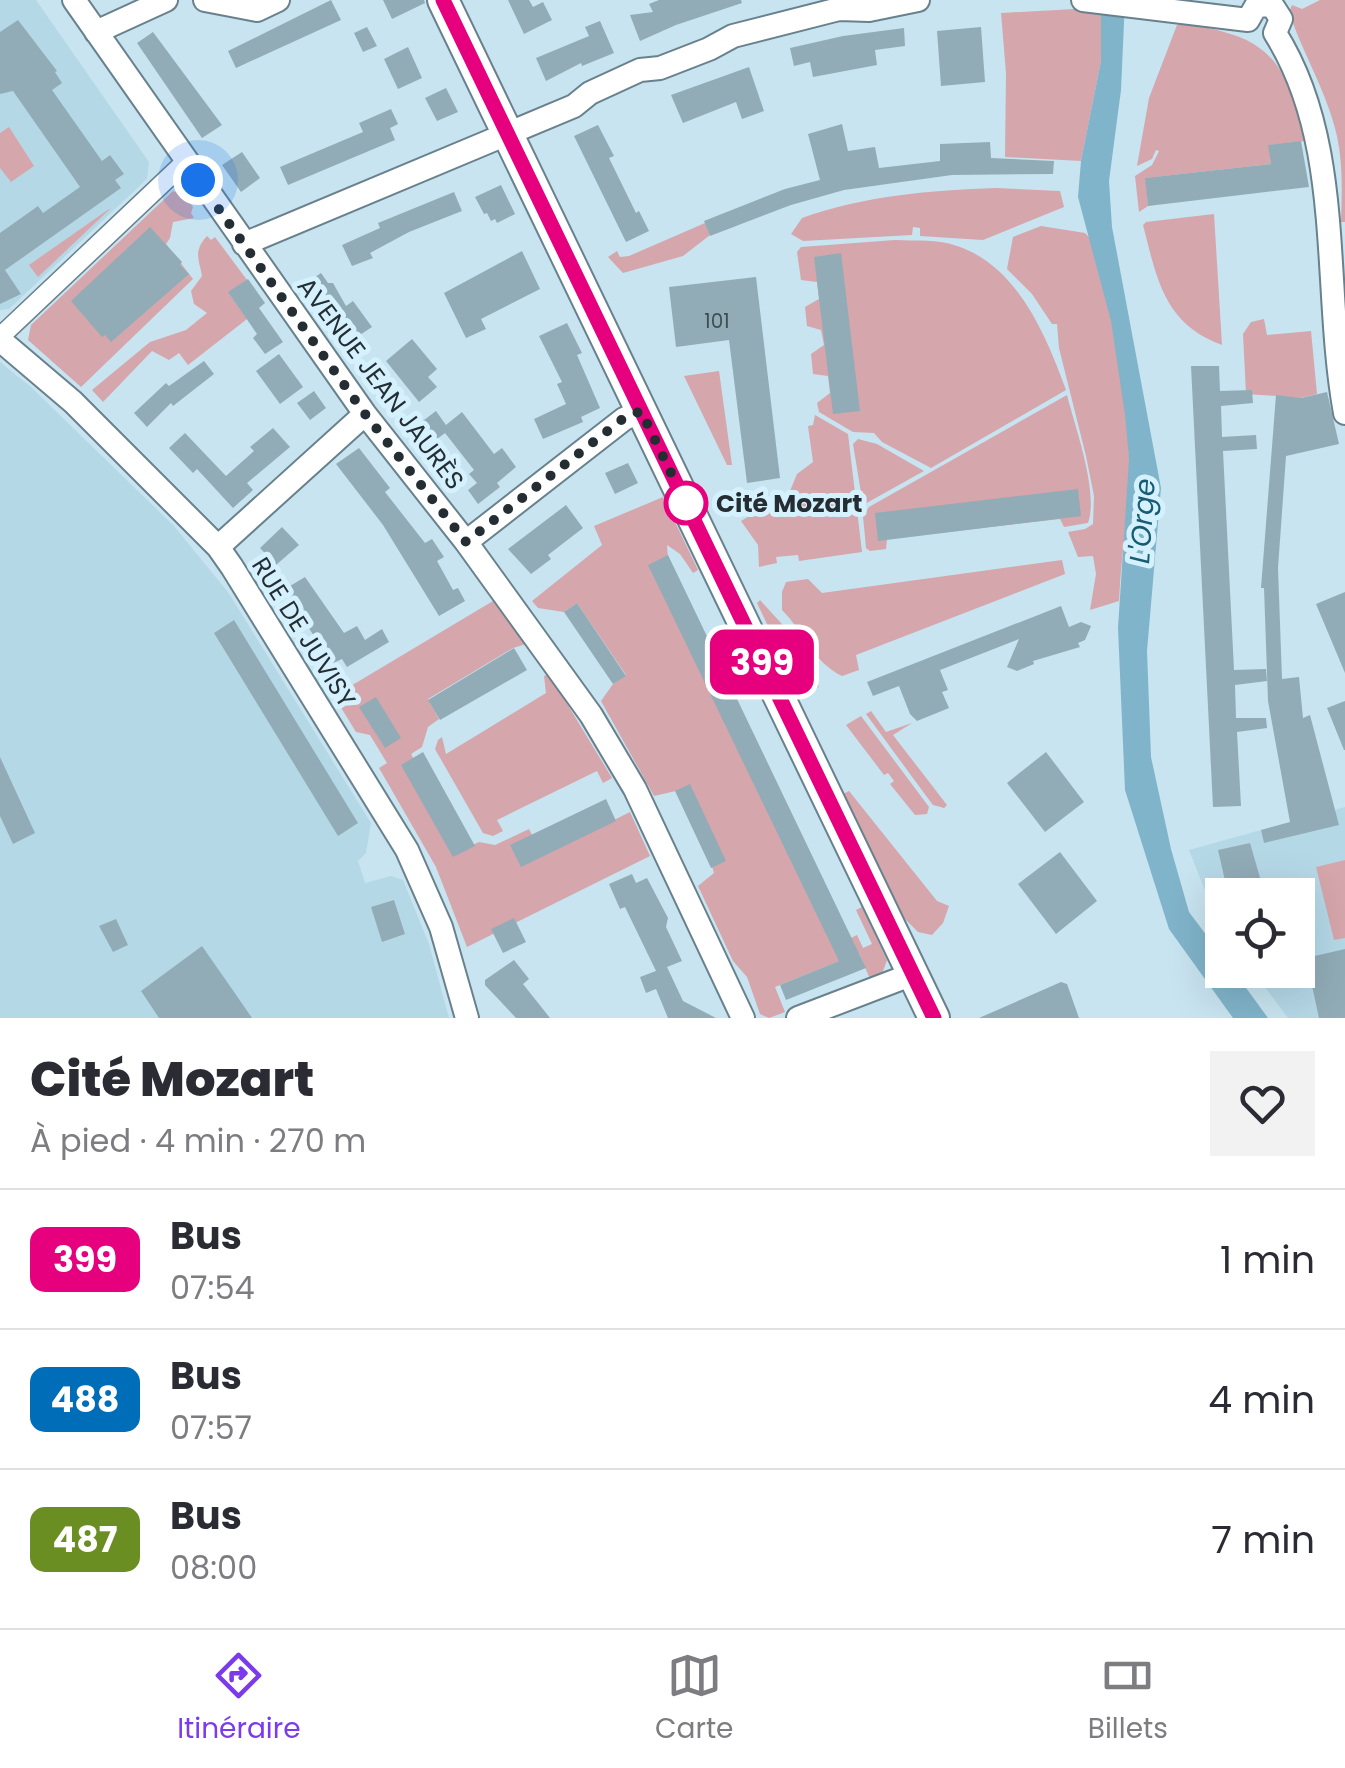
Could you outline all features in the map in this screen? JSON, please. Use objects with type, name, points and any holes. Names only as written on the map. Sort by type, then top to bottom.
[{"type":"street","name":"AVENUE JEAN JAURÈS","points":[[74,0],[365,414],[555,662],[616,753],[743,1018]]},
{"type":"street","points":[[96,32],[166,0]]},
{"type":"street","points":[[205,0],[257,10],[278,0]]},
{"type":"street","points":[[443,0],[934,1018]]},
{"type":"street","points":[[244,244],[574,106],[590,93],[640,70],[660,68],[709,50],[733,36],[839,9],[868,10],[918,0]]},
{"type":"street","points":[[1083,0],[1248,20],[1256,6],[1272,5],[1281,18],[1275,33],[1305,81],[1323,136],[1345,413]]},
{"type":"street","points":[[0,338],[185,162]]},
{"type":"street","name":"RUE DE JUVISY","points":[[0,338],[73,402],[218,547],[407,850],[441,927],[467,1018]]},
{"type":"street","points":[[466,542],[624,418],[641,411]]},
{"type":"street","points":[[218,547],[365,414]]},
{"type":"street","points":[[798,1018],[913,974]]},
{"type":"shaded area","points":[[0,0],[36,0],[149,162],[147,179],[9,309],[0,310]]},
{"type":"shaded area","points":[[1320,0],[1345,0],[1345,222],[1341,222],[1337,136],[1289,12],[1292,5],[1302,9]]},
{"type":"shaded area","points":[[1075,9],[1101,16],[1101,61],[1081,161],[1005,157],[1006,73],[1001,13]]},
{"type":"shaded area","points":[[1177,25],[1224,32],[1258,47],[1270,57],[1287,83],[1306,133],[1304,141],[1269,145],[1271,164],[1146,178],[1148,206],[1139,212],[1135,176],[1152,165],[1159,151],[1137,166],[1149,98]]},
{"type":"shaded area","points":[[9,127],[34,166],[11,182],[0,168],[0,133]]},
{"type":"shaded area","points":[[996,188],[1060,191],[1064,207],[983,240],[920,236],[920,228],[913,227],[912,235],[803,241],[791,234],[802,218],[849,204]]},
{"type":"shaded area","points":[[173,191],[184,195],[193,207],[194,218],[173,222],[166,244],[193,279],[81,387],[28,340],[31,325]]},
{"type":"shaded area","points":[[110,209],[38,277],[29,265]]},
{"type":"shaded area","points":[[1214,214],[1222,345],[1187,325],[1175,312],[1159,281],[1143,225]]},
{"type":"shaded area","points":[[705,223],[710,235],[683,256],[623,273],[608,257],[617,251],[620,257],[629,256]]},
{"type":"shaded area","points":[[1041,226],[1085,233],[1090,238],[1111,318],[1125,401],[1129,474],[1119,601],[1090,610],[1096,574],[1093,556],[1078,557],[1068,532],[1093,524],[1094,496],[1059,348],[1057,324],[1052,324],[1032,294],[1007,269],[1013,237]]},
{"type":"shaded area","points":[[207,236],[211,240],[215,237],[247,280],[229,293],[247,319],[188,365],[179,353],[169,360],[152,351],[103,402],[92,390],[150,342],[186,330],[207,313],[194,304],[191,291],[202,276],[198,251]]},
{"type":"shaded area","points":[[895,240],[950,244],[997,269],[1039,326],[1066,390],[931,468],[882,442],[874,433],[853,432],[819,412],[817,403],[830,393],[828,376],[813,374],[811,354],[824,345],[821,330],[807,326],[805,307],[819,299],[817,282],[801,280],[797,252],[801,247]]},
{"type":"shaded area","points":[[1264,319],[1267,335],[1311,331],[1317,394],[1292,400],[1246,394],[1243,334],[1251,322]]},
{"type":"shaded area","points":[[0,362],[31,387],[174,526],[228,592],[371,823],[366,853],[358,861],[365,883],[391,876],[403,880],[429,944],[449,1018],[0,1018]]},
{"type":"shaded area","points":[[719,371],[732,465],[727,465],[684,376]]},
{"type":"shaded area","points":[[1067,395],[1088,477],[1088,523],[1064,527],[1060,519],[887,539],[886,549],[866,548],[863,516],[869,507]]},
{"type":"shaded area","points":[[815,415],[848,434],[862,552],[799,561],[798,555],[776,557],[777,563],[759,567],[758,545],[741,521],[790,491],[797,474],[813,462],[808,426],[813,425]]},
{"type":"shaded area","points":[[858,439],[877,444],[924,471],[863,505],[853,444]]},
{"type":"shaded area","points":[[663,497],[698,570],[693,573],[680,554],[667,545],[668,558],[834,946],[857,935],[863,948],[872,944],[856,910],[862,907],[887,960],[882,974],[870,979],[859,953],[775,987],[785,1012],[769,1018],[760,1014],[747,977],[733,961],[698,886],[714,873],[689,788],[654,796],[601,701],[613,684],[626,675],[577,603],[564,612],[538,608],[532,601],[602,545],[594,526]]},
{"type":"shaded area","points":[[1062,560],[1065,574],[856,655],[859,670],[842,676],[816,655],[782,610],[786,582],[808,579],[822,593]]},
{"type":"shaded area","points":[[760,600],[791,634],[819,687],[808,692],[794,681],[757,603]]},
{"type":"shaded area","points":[[493,601],[526,644],[428,699],[439,719],[428,727],[422,747],[411,754],[464,849],[479,842],[495,845],[529,829],[533,837],[614,820],[630,812],[650,856],[467,947],[436,867],[379,768],[387,763],[370,735],[356,732],[334,696]]},
{"type":"shaded area","points":[[549,674],[612,778],[603,783],[597,771],[497,820],[503,831],[493,836],[483,833],[435,749],[438,740],[442,737],[446,754],[546,693],[544,676]]},
{"type":"shaded area","points":[[871,711],[886,732],[912,723],[893,735],[947,805],[944,808],[933,805],[866,714]]},
{"type":"shaded area","points":[[861,716],[929,807],[927,814],[915,815],[890,784],[894,781],[888,773],[884,775],[846,725]]},
{"type":"shaded area","points":[[849,791],[937,901],[949,906],[943,923],[932,935],[918,932],[902,916],[843,794]]},
{"type":"shaded area","points":[[1345,807],[1345,1018],[1288,1018],[1266,988],[1315,988],[1315,878],[1205,878],[1205,891],[1189,850]]},
{"type":"shaded area","points":[[1345,860],[1345,938],[1334,940],[1316,867]]},
{"type":"water","name":"L'Orge","points":[[1097,0],[1125,0],[1121,90],[1109,181],[1112,227],[1161,488],[1147,651],[1151,757],[1189,912],[1205,933],[1205,979],[1169,929],[1125,790],[1118,628],[1129,459],[1111,321],[1078,197],[1081,161],[1101,61]]},
{"type":"water","points":[[1211,988],[1246,988],[1268,1018],[1233,1018]]},
{"type":"building","points":[[331,0],[341,20],[236,68],[228,51]]},
{"type":"building","points":[[383,0],[424,0],[425,3],[392,19]]},
{"type":"building","points":[[508,0],[529,0],[533,7],[543,2],[552,20],[524,34]]},
{"type":"building","points":[[659,0],[742,3],[640,41],[630,15],[653,12],[649,4]]},
{"type":"building","points":[[18,20],[57,71],[62,83],[52,90],[102,161],[110,155],[124,174],[115,180],[121,188],[5,270],[21,294],[0,304],[0,233],[38,206],[43,213],[80,187],[13,91],[0,94],[0,32]]},
{"type":"building","points":[[600,21],[614,53],[582,66],[581,63],[546,81],[536,58],[589,36],[585,27]]},
{"type":"building","points":[[367,27],[377,46],[363,52],[354,33]]},
{"type":"building","points":[[981,27],[985,82],[941,86],[937,31]]},
{"type":"building","points":[[904,28],[905,46],[875,50],[877,65],[813,77],[810,62],[794,66],[790,48]]},
{"type":"building","points":[[153,32],[222,125],[202,138],[137,43]]},
{"type":"building","points":[[408,47],[422,78],[398,89],[384,59]]},
{"type":"building","points":[[749,67],[764,111],[742,119],[736,102],[683,123],[671,95]]},
{"type":"building","points":[[446,88],[458,112],[437,121],[425,98]]},
{"type":"building","points":[[391,109],[398,124],[390,128],[395,140],[288,185],[280,167],[363,132],[359,123]]},
{"type":"building","points":[[842,124],[848,151],[875,147],[879,168],[940,161],[940,144],[990,142],[991,158],[1054,161],[1053,174],[952,175],[844,190],[791,205],[710,236],[704,221],[785,189],[820,180],[808,134]]},
{"type":"building","points":[[598,125],[614,156],[609,158],[649,231],[626,242],[574,136]]},
{"type":"building","points":[[1301,141],[1309,187],[1148,206],[1145,178],[1271,164],[1268,145]]},
{"type":"building","points":[[242,152],[260,178],[241,192],[222,165]]},
{"type":"building","points":[[501,185],[515,214],[497,223],[484,214],[475,197]]},
{"type":"building","points":[[454,192],[462,211],[409,232],[370,253],[373,258],[352,266],[342,245],[380,228],[378,223]]},
{"type":"building","points":[[150,227],[189,274],[111,342],[71,301]]},
{"type":"building","points":[[522,251],[540,289],[481,319],[486,329],[466,338],[444,293]]},
{"type":"building","points":[[841,253],[860,411],[833,414],[814,257]]},
{"type":"building","points":[[321,273],[328,283],[333,283],[346,306],[353,301],[372,327],[346,344],[303,285]]},
{"type":"building","points":[[756,277],[780,478],[747,483],[729,340],[676,347],[669,287]]},
{"type":"building","points":[[248,279],[265,303],[259,308],[283,342],[265,354],[253,338],[257,334],[228,292]]},
{"type":"building","points":[[567,323],[582,353],[577,355],[600,408],[581,417],[583,422],[543,439],[534,419],[566,404],[557,384],[562,382],[539,336]]},
{"type":"building","points":[[412,339],[437,369],[428,377],[437,387],[419,402],[386,361]]},
{"type":"building","points":[[279,354],[303,387],[280,404],[256,371]]},
{"type":"building","points":[[204,361],[214,374],[173,406],[171,403],[147,427],[134,413],[166,383],[169,386]]},
{"type":"building","points":[[1191,366],[1219,366],[1220,391],[1252,390],[1253,403],[1221,406],[1222,437],[1256,435],[1257,449],[1223,451],[1234,670],[1266,669],[1267,681],[1235,685],[1236,718],[1266,718],[1267,728],[1237,732],[1241,806],[1213,807]]},
{"type":"building","points":[[314,391],[326,408],[310,420],[297,403]]},
{"type":"building","points":[[1327,392],[1339,444],[1286,456],[1278,568],[1282,679],[1299,677],[1303,718],[1310,715],[1339,825],[1264,843],[1261,830],[1290,822],[1268,701],[1261,588],[1276,395],[1301,398]]},
{"type":"building","points":[[436,411],[446,425],[462,412],[494,454],[502,448],[516,467],[497,483],[500,487],[478,504],[468,490],[477,483],[469,474],[474,470],[445,433],[425,448],[411,430]]},
{"type":"building","points":[[273,428],[290,447],[247,483],[253,490],[233,508],[197,469],[193,473],[169,448],[185,433],[226,476],[254,451],[250,447]]},
{"type":"building","points":[[359,448],[390,488],[385,492],[425,543],[432,539],[444,557],[437,561],[453,590],[458,588],[465,601],[439,616],[383,525],[336,464]]},
{"type":"building","points":[[628,463],[638,483],[615,494],[605,473]]},
{"type":"building","points":[[1078,489],[1081,516],[878,541],[875,513]]},
{"type":"building","points":[[566,505],[583,528],[531,574],[508,549]]},
{"type":"building","points":[[282,527],[299,545],[276,565],[260,548]]},
{"type":"building","points":[[668,555],[866,968],[786,1000],[780,985],[839,961],[648,565]]},
{"type":"building","points":[[305,577],[344,633],[357,626],[365,640],[382,629],[389,642],[347,667],[342,659],[331,664],[285,589]]},
{"type":"building","points":[[1345,592],[1345,673],[1316,604]]},
{"type":"building","points":[[577,603],[626,676],[613,684],[564,612]]},
{"type":"building","points":[[1061,606],[1069,627],[1081,622],[1091,626],[1085,640],[1078,643],[1080,647],[1033,661],[1034,664],[1017,671],[1007,667],[1019,639],[940,670],[948,690],[942,692],[949,708],[917,721],[910,714],[899,686],[873,696],[867,682]]},
{"type":"building","points":[[234,620],[358,823],[338,836],[214,633]]},
{"type":"building","points":[[514,648],[527,670],[440,720],[428,700]]},
{"type":"building","points":[[376,697],[401,738],[385,748],[359,707]]},
{"type":"building","points":[[1345,701],[1345,750],[1344,750],[1327,708]]},
{"type":"building","points":[[423,752],[475,846],[453,857],[401,765]]},
{"type":"building","points":[[1046,752],[1084,802],[1045,832],[1007,783]]},
{"type":"building","points":[[0,757],[35,833],[13,844],[0,816]]},
{"type":"building","points":[[690,784],[726,861],[711,868],[675,791]]},
{"type":"building","points":[[606,799],[616,821],[521,867],[510,845]]},
{"type":"building","points":[[1250,843],[1260,878],[1224,878],[1218,850]]},
{"type":"building","points":[[1060,852],[1097,901],[1056,934],[1018,884]]},
{"type":"building","points":[[632,874],[636,883],[647,878],[668,918],[666,927],[682,961],[667,967],[683,1001],[716,1018],[668,1018],[656,989],[646,993],[640,977],[656,971],[625,907],[620,909],[609,884]]},
{"type":"building","points":[[394,900],[405,934],[382,942],[371,907]]},
{"type":"building","points":[[514,918],[526,942],[503,953],[491,929]]},
{"type":"building","points":[[116,919],[128,945],[113,952],[99,926]]},
{"type":"building","points":[[202,946],[252,1018],[159,1018],[141,991]]},
{"type":"building","points":[[1345,949],[1345,1018],[1319,1018],[1312,988],[1315,956]]},
{"type":"building","points":[[514,960],[529,979],[523,984],[550,1018],[516,1018],[485,985],[485,980]]},
{"type":"building","points":[[1061,982],[1067,984],[1079,1018],[979,1018]]},
{"type":"bus line","name":"399","points":[[443,0],[934,1018]]},
{"type":"place","name":"Cité Mozart","points":[[686,503]]},
{"type":"route","points":[[198,180],[365,414],[466,542],[624,418],[641,411],[689,510],[686,503]]}]
